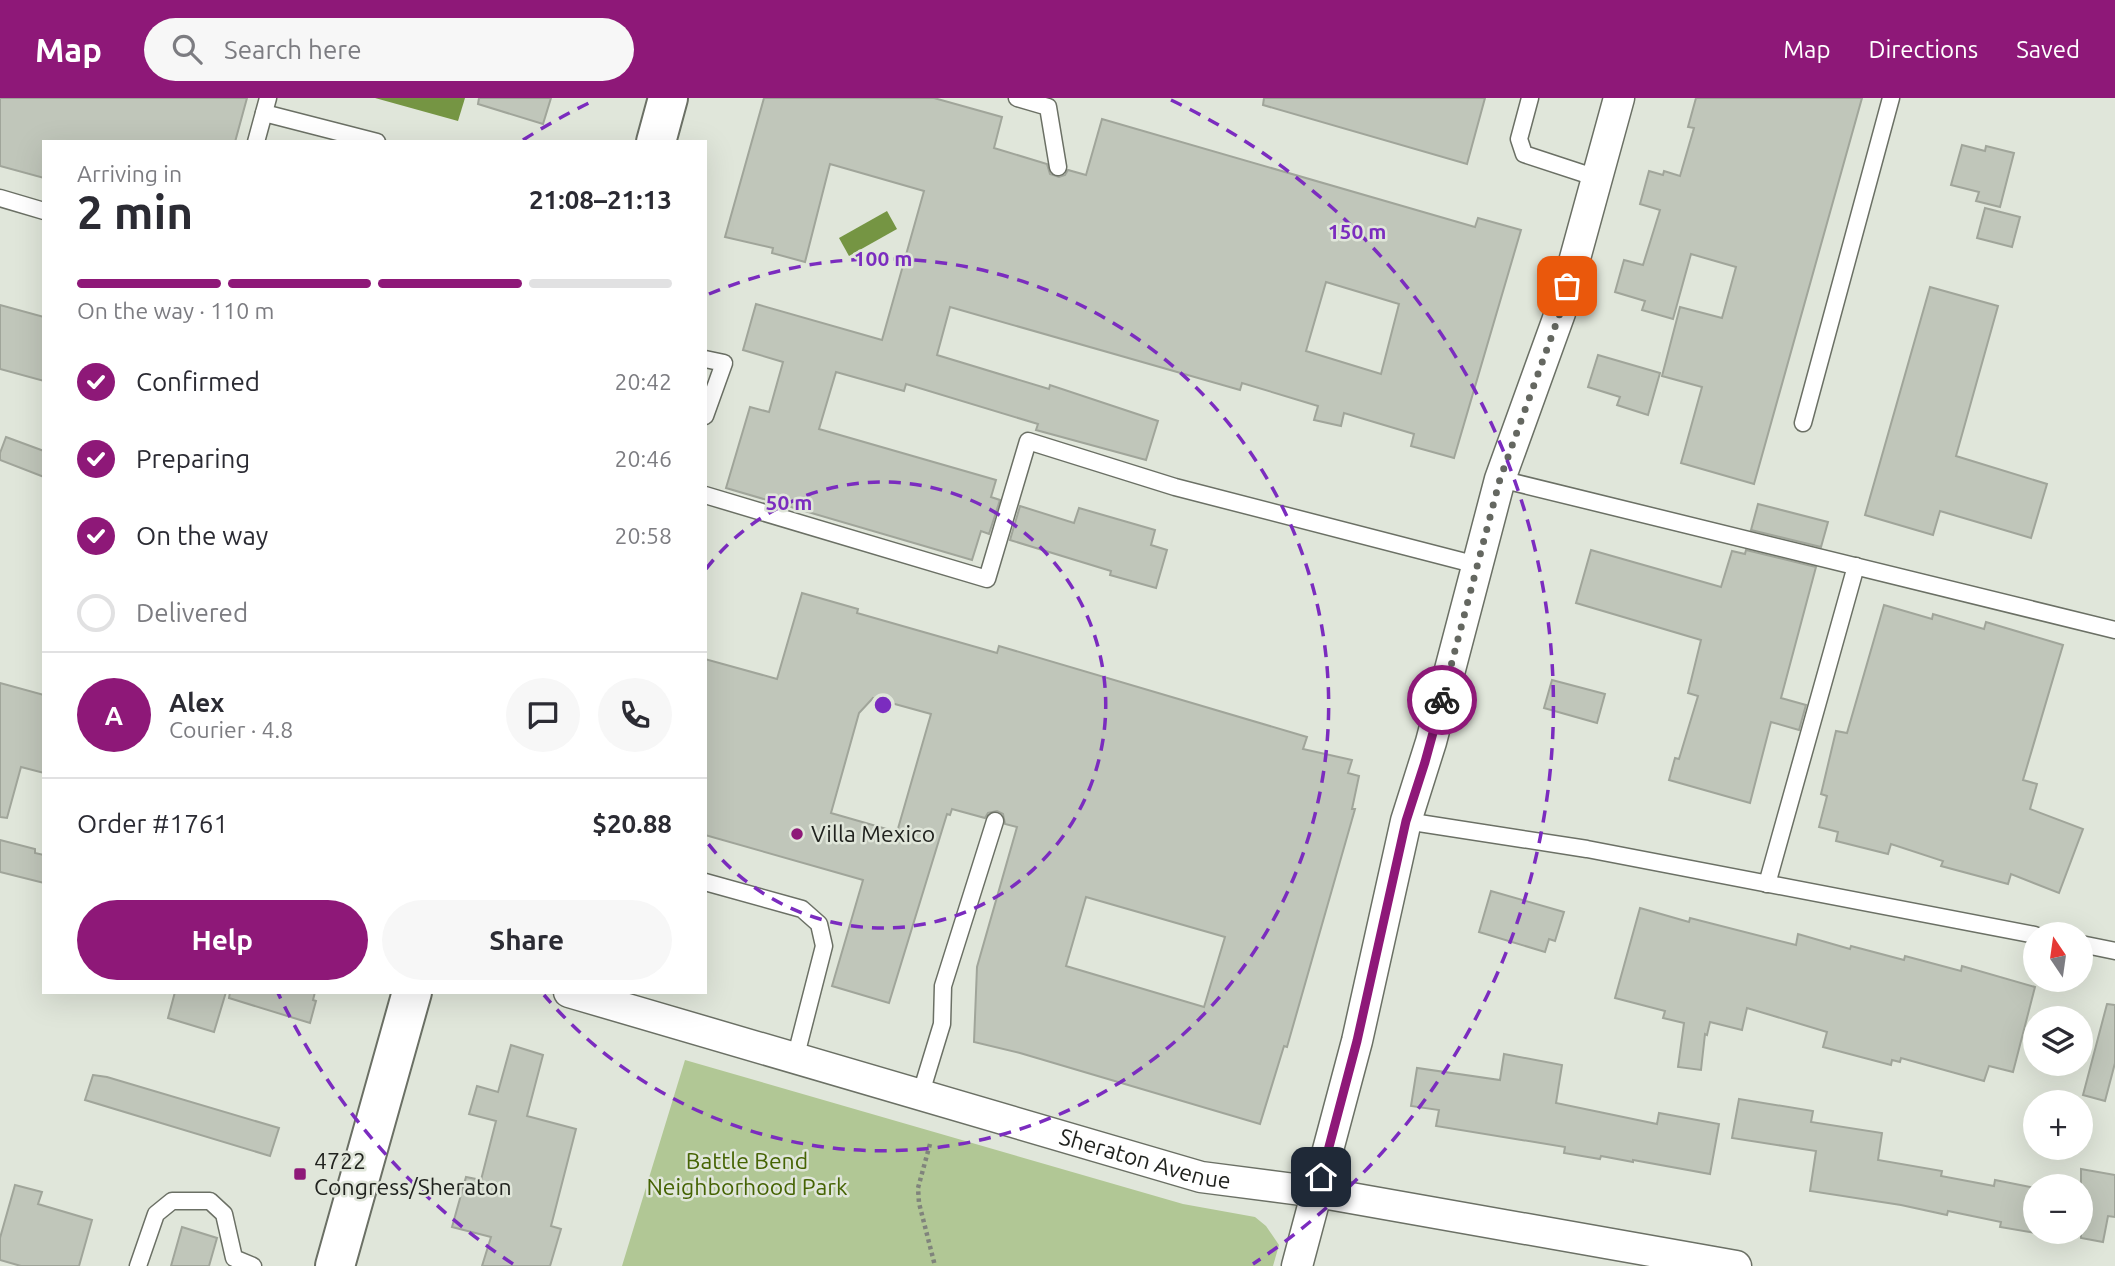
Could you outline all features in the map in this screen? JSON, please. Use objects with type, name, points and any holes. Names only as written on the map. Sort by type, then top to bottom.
[{"type":"main road","points":[[657,140],[668,98]]},
{"type":"main road","points":[[335,1266],[411,994]]},
{"type":"street","points":[[1297,1266],[1357,1041],[1406,821],[1431,742],[1500,479],[1560,313],[1619,98]]},
{"type":"street","name":"Sheraton Avenue","points":[[583,994],[604,997],[795,1059],[1201,1177],[1317,1192],[1736,1266]]},
{"type":"lane","points":[[1017,98],[1048,107],[1058,167]]},
{"type":"lane","points":[[1530,98],[1518,139],[1524,154],[1597,178]]},
{"type":"lane","points":[[1803,422],[1891,98]]},
{"type":"lane","points":[[257,140],[266,105],[371,140]]},
{"type":"lane","points":[[0,198],[42,210]]},
{"type":"lane","points":[[707,359],[724,363],[707,410]]},
{"type":"lane","points":[[707,496],[987,579],[1028,441],[1175,487],[1478,565]]},
{"type":"lane","points":[[1500,479],[2115,630]]},
{"type":"lane","points":[[1767,884],[1856,566]]},
{"type":"lane","points":[[920,1096],[942,1024],[943,986],[995,821]]},
{"type":"lane","points":[[1406,821],[1587,849],[2023,933]]},
{"type":"lane","points":[[707,883],[802,909],[819,924],[824,946],[795,1059]]},
{"type":"lane","points":[[2093,946],[2115,951]]},
{"type":"lane","points":[[138,1266],[156,1214],[172,1201],[210,1201],[224,1214],[234,1258],[253,1266]]},
{"type":"path","points":[[930,1144],[918,1188],[919,1203],[935,1266]]},
{"type":"green space","name":"Battle Bend Neighborhood Park","points":[[685,1060],[1183,1204],[1255,1217],[1266,1226],[1279,1245],[1273,1266],[622,1266]]},
{"type":"shaded area","points":[[375,98],[465,98],[458,121]]},
{"type":"shaded area","points":[[887,211],[897,229],[849,256],[839,238]]},
{"type":"building","points":[[0,98],[247,98],[236,140],[42,140],[42,177],[0,166]]},
{"type":"building","points":[[479,98],[551,98],[543,124],[478,104]]},
{"type":"building","points":[[764,98],[934,98],[1002,117],[994,148],[1047,164],[1050,174],[1059,177],[1065,175],[1068,170],[1086,175],[1102,119],[1475,227],[1478,218],[1521,230],[1454,458],[1411,446],[1414,434],[1344,413],[1341,426],[1314,420],[1318,406],[1242,383],[1240,390],[950,307],[937,355],[1049,389],[1050,385],[1158,421],[1146,460],[1036,430],[1038,424],[906,384],[904,391],[836,372],[819,429],[996,480],[991,497],[1000,500],[989,534],[981,531],[972,560],[726,488],[750,407],[769,412],[783,362],[743,350],[756,304],[882,340],[924,191],[830,164],[805,262],[772,253],[773,248],[725,237]],"holes":[[[1326,282],[1399,304],[1381,374],[1306,351]]]},
{"type":"building","points":[[1264,98],[1485,98],[1467,164],[1263,105]]},
{"type":"building","points":[[1696,98],[1862,98],[1754,484],[1681,463],[1702,387],[1662,376],[1680,307],[1722,318],[1736,267],[1691,254],[1673,319],[1642,310],[1645,301],[1615,292],[1624,260],[1643,265],[1660,210],[1640,204],[1649,171],[1663,175],[1664,171],[1680,176],[1694,128],[1688,127]]},
{"type":"building","points":[[1962,145],[1985,151],[1986,146],[2014,153],[2000,207],[1976,201],[1979,192],[1951,185]]},
{"type":"building","points":[[1985,208],[2020,217],[2012,247],[1977,238]]},
{"type":"building","points":[[1930,287],[1998,306],[1956,456],[2047,484],[2031,538],[1940,511],[1933,535],[1865,515]]},
{"type":"building","points":[[0,305],[42,316],[42,380],[0,369]]},
{"type":"building","points":[[1598,355],[1660,373],[1648,415],[1617,405],[1620,397],[1588,387]]},
{"type":"building","points":[[6,437],[42,450],[42,476],[0,460]]},
{"type":"building","points":[[1758,504],[1828,522],[1821,547],[1751,530]]},
{"type":"building","points":[[1020,506],[1074,523],[1079,508],[1155,530],[1151,545],[1167,550],[1156,588],[1010,540]]},
{"type":"building","points":[[1591,550],[1721,587],[1732,551],[1745,554],[1746,550],[1816,567],[1781,698],[1806,705],[1799,730],[1771,722],[1750,803],[1669,780],[1675,758],[1679,759],[1698,696],[1688,693],[1701,640],[1576,603]]},
{"type":"building","points":[[802,593],[858,609],[857,613],[997,653],[999,646],[1307,737],[1303,749],[1352,760],[1348,773],[1359,776],[1352,809],[1355,809],[1287,1047],[1284,1046],[1260,1124],[1020,1053],[974,1042],[977,967],[1017,827],[1005,824],[1003,814],[997,811],[988,813],[985,818],[952,809],[950,815],[947,814],[889,1003],[832,986],[863,880],[707,836],[707,660],[777,679]],"holes":[[[873,698],[931,714],[897,832],[831,813],[859,713]],[[1086,897],[1225,937],[1204,1007],[1066,966]]]},
{"type":"building","points":[[1884,605],[1932,619],[1933,614],[1984,629],[1986,622],[2063,645],[2023,780],[2037,784],[2030,809],[2083,829],[2059,893],[2011,874],[2008,884],[1941,866],[1943,861],[1891,844],[1888,854],[1836,841],[1838,832],[1819,827],[1827,796],[1821,794],[1836,731],[1847,733]]},
{"type":"building","points":[[1552,680],[1605,694],[1597,723],[1544,708]]},
{"type":"building","points":[[0,683],[42,694],[42,772],[21,767],[7,818],[0,817]]},
{"type":"building","points":[[0,840],[35,849],[35,853],[42,855],[42,882],[0,872]]},
{"type":"building","points":[[1491,891],[1564,912],[1555,941],[1549,939],[1545,952],[1479,932]]},
{"type":"building","points":[[1640,908],[1689,922],[1690,918],[1796,945],[1798,934],[1850,949],[1851,946],[1904,960],[1905,956],[1961,971],[1962,966],[2023,984],[2023,992],[2034,992],[2030,1006],[2023,1006],[2023,1033],[2013,1072],[1989,1066],[1984,1081],[1901,1058],[1900,1062],[1892,1060],[1891,1065],[1823,1047],[1827,1032],[1747,1008],[1742,1030],[1710,1022],[1707,1035],[1705,1034],[1701,1070],[1678,1067],[1684,1023],[1663,1018],[1665,1011],[1615,998]]},
{"type":"building","points":[[174,994],[225,994],[214,1032],[168,1018]]},
{"type":"building","points":[[230,994],[314,994],[313,1000],[316,1001],[310,1023],[229,998]]},
{"type":"building","points":[[2107,1004],[2115,1005],[2115,1063],[2105,1101],[2093,1098],[2093,1090],[2084,1090],[2088,1076],[2093,1076],[2093,1057]]},
{"type":"building","points":[[511,1045],[543,1055],[527,1116],[576,1129],[551,1226],[561,1229],[550,1266],[482,1266],[491,1237],[452,1227],[466,1177],[481,1180],[496,1121],[469,1114],[477,1086],[498,1092]]},
{"type":"building","points":[[1504,1054],[1562,1065],[1556,1103],[1657,1124],[1659,1113],[1719,1124],[1710,1174],[1633,1160],[1601,1156],[1600,1159],[1564,1153],[1565,1147],[1436,1126],[1439,1110],[1411,1106],[1417,1068],[1500,1080]]},
{"type":"building","points":[[93,1075],[279,1128],[270,1156],[85,1100]]},
{"type":"building","points":[[1739,1099],[1813,1111],[1811,1122],[1882,1133],[1878,1160],[1942,1171],[1941,1176],[1994,1186],[1995,1180],[2023,1186],[2023,1231],[2000,1227],[2001,1222],[1948,1211],[1947,1215],[1810,1191],[1816,1151],[1732,1138]]},
{"type":"building","points":[[2081,1169],[2115,1175],[2115,1217],[2108,1216],[2103,1242],[2093,1240],[2093,1174],[2081,1174]]},
{"type":"building","points":[[15,1185],[42,1192],[38,1204],[92,1220],[79,1266],[21,1266],[0,1260],[0,1238]]},
{"type":"building","points":[[182,1227],[217,1238],[209,1266],[171,1266]]},
{"type":"way so far","points":[[1442,700],[1500,479],[1560,313],[1567,286]]},
{"type":"place","name":"Villa Mexico","points":[[797,834]]},
{"type":"place","name":"4722 Congress/Sheraton","points":[[300,1174]]},
{"type":"route","points":[[1321,1177],[1357,1041],[1406,821],[1442,700]]}]
